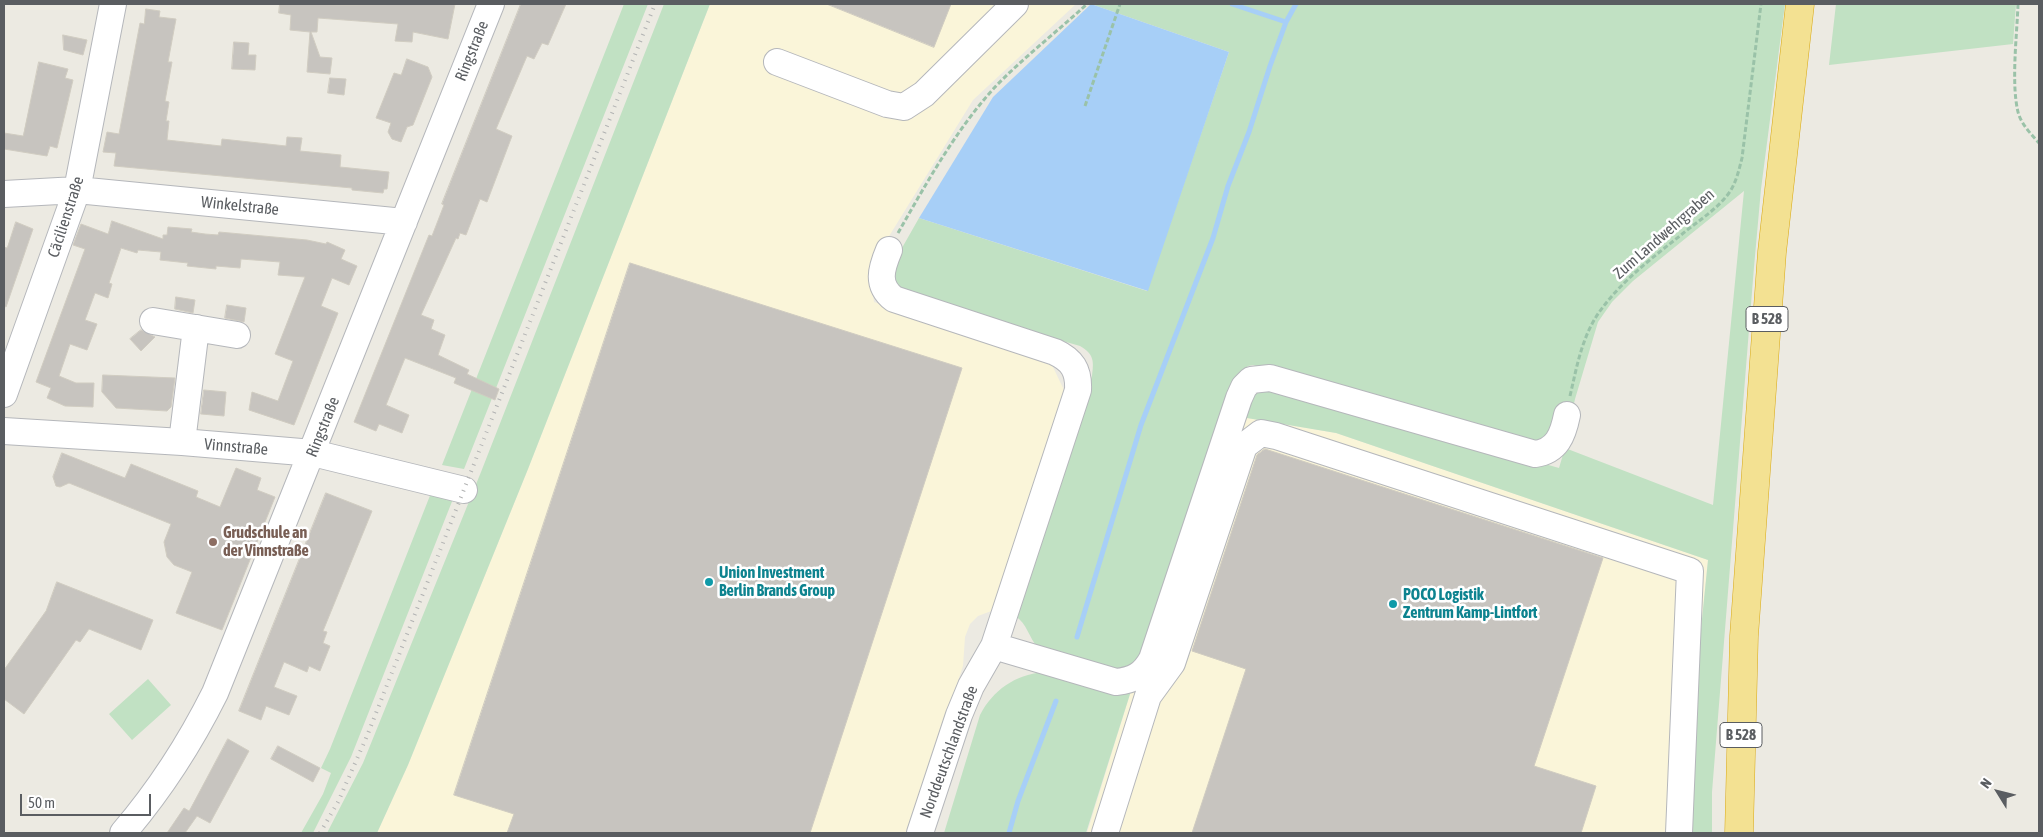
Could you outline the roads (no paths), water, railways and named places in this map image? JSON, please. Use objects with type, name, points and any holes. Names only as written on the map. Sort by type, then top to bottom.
[{"type":"highway","name":"B 528","points":[[1739,833],[1744,636],[1772,252],[1800,4]]},
{"type":"street","name":"Cäcilienstraße","points":[[4,394],[77,190],[113,4]]},
{"type":"street","name":"Ringstraße","points":[[123,833],[171,769],[199,726],[225,671],[491,4]]},
{"type":"street","points":[[777,62],[887,104],[904,107],[924,94],[1015,4]]},
{"type":"street","name":"Winkelstraße","points":[[4,194],[77,190],[404,222]]},
{"type":"street","name":"Norddeutschlandstraße","points":[[889,250],[882,266],[880,282],[886,293],[894,299],[1055,352],[1066,357],[1075,366],[1079,378],[1078,390],[994,646],[971,686],[958,715],[920,833]]},
{"type":"street","points":[[152,322],[237,335]]},
{"type":"street","points":[[182,442],[196,328]]},
{"type":"street","points":[[994,646],[1116,682],[1137,678],[1146,670],[1155,653],[1240,398],[1244,387],[1251,380],[1270,378],[1535,454],[1550,449],[1557,443],[1562,435],[1566,416]]},
{"type":"street","name":"Vinnstraße","points":[[4,431],[182,442],[313,453],[464,490]]},
{"type":"street","points":[[1105,833],[1148,696],[1172,663],[1244,446],[1261,433],[1276,436],[1690,571],[1679,833]]},
{"type":"water","points":[[1091,4],[1229,52],[1148,291],[919,218],[993,97]]},
{"type":"waterway","points":[[1232,4],[1286,22]]},
{"type":"waterway","points":[[1077,637],[1141,425],[1213,238],[1228,186],[1249,132],[1286,22],[1296,4]]},
{"type":"waterway","points":[[1009,833],[1018,801],[1056,701]]},
{"type":"railway","points":[[320,833],[338,802],[367,736],[655,4]]},
{"type":"place","name":"Grudschule an der Vinnstraße","points":[[213,542]]},
{"type":"place","name":"Union Investment Berlin Brands Group","points":[[709,582]]},
{"type":"place","name":"POCO Logistik Zentrum Kamp-Lintfort","points":[[1393,604]]}]
